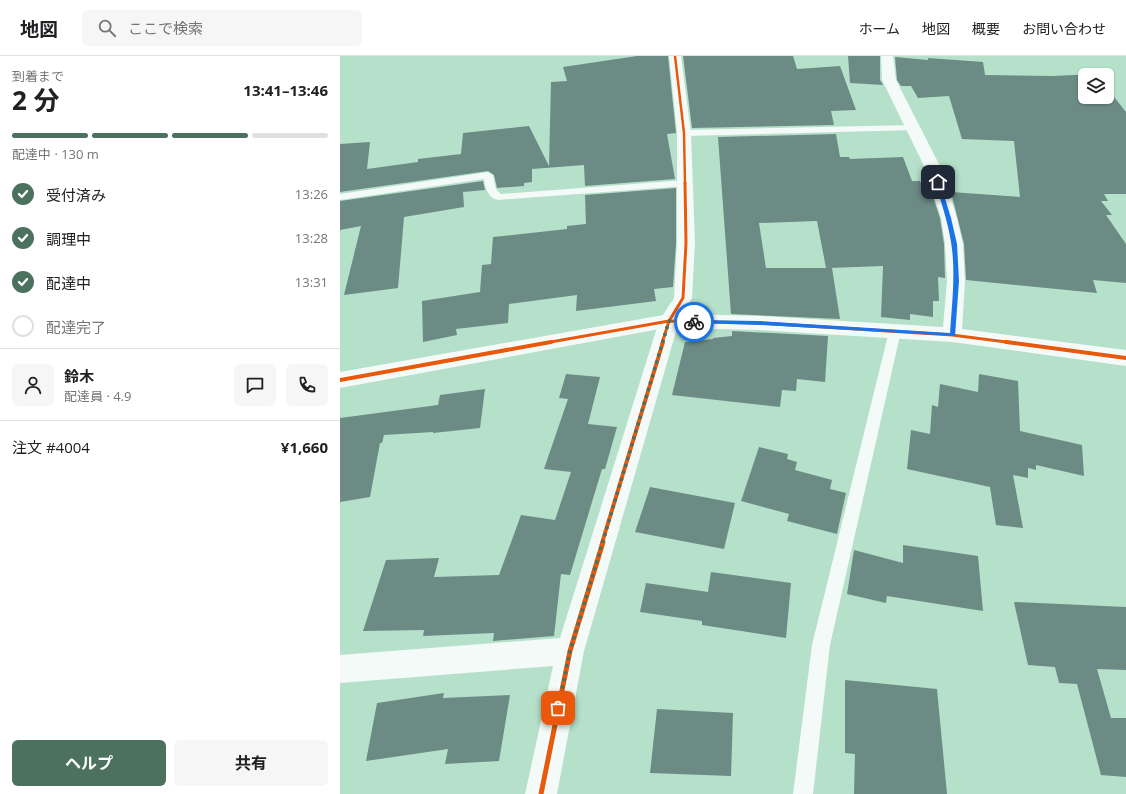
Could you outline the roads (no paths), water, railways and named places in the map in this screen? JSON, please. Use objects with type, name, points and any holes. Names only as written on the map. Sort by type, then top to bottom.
[{"type":"street","points":[[541,794],[570,651],[669,321],[683,298],[685,283],[686,183],[684,133],[675,56]]},
{"type":"street","points":[[887,56],[889,80],[934,170],[949,218],[954,244],[956,281],[952,335]]},
{"type":"street","points":[[340,380],[669,321],[760,323],[952,335],[1126,358]]},
{"type":"street","points":[[340,670],[570,651]]},
{"type":"lane","points":[[684,133],[913,128]]},
{"type":"lane","points":[[340,197],[488,175],[491,190],[498,197],[686,183]]},
{"type":"lane","points":[[803,794],[821,645],[895,331]]}]
